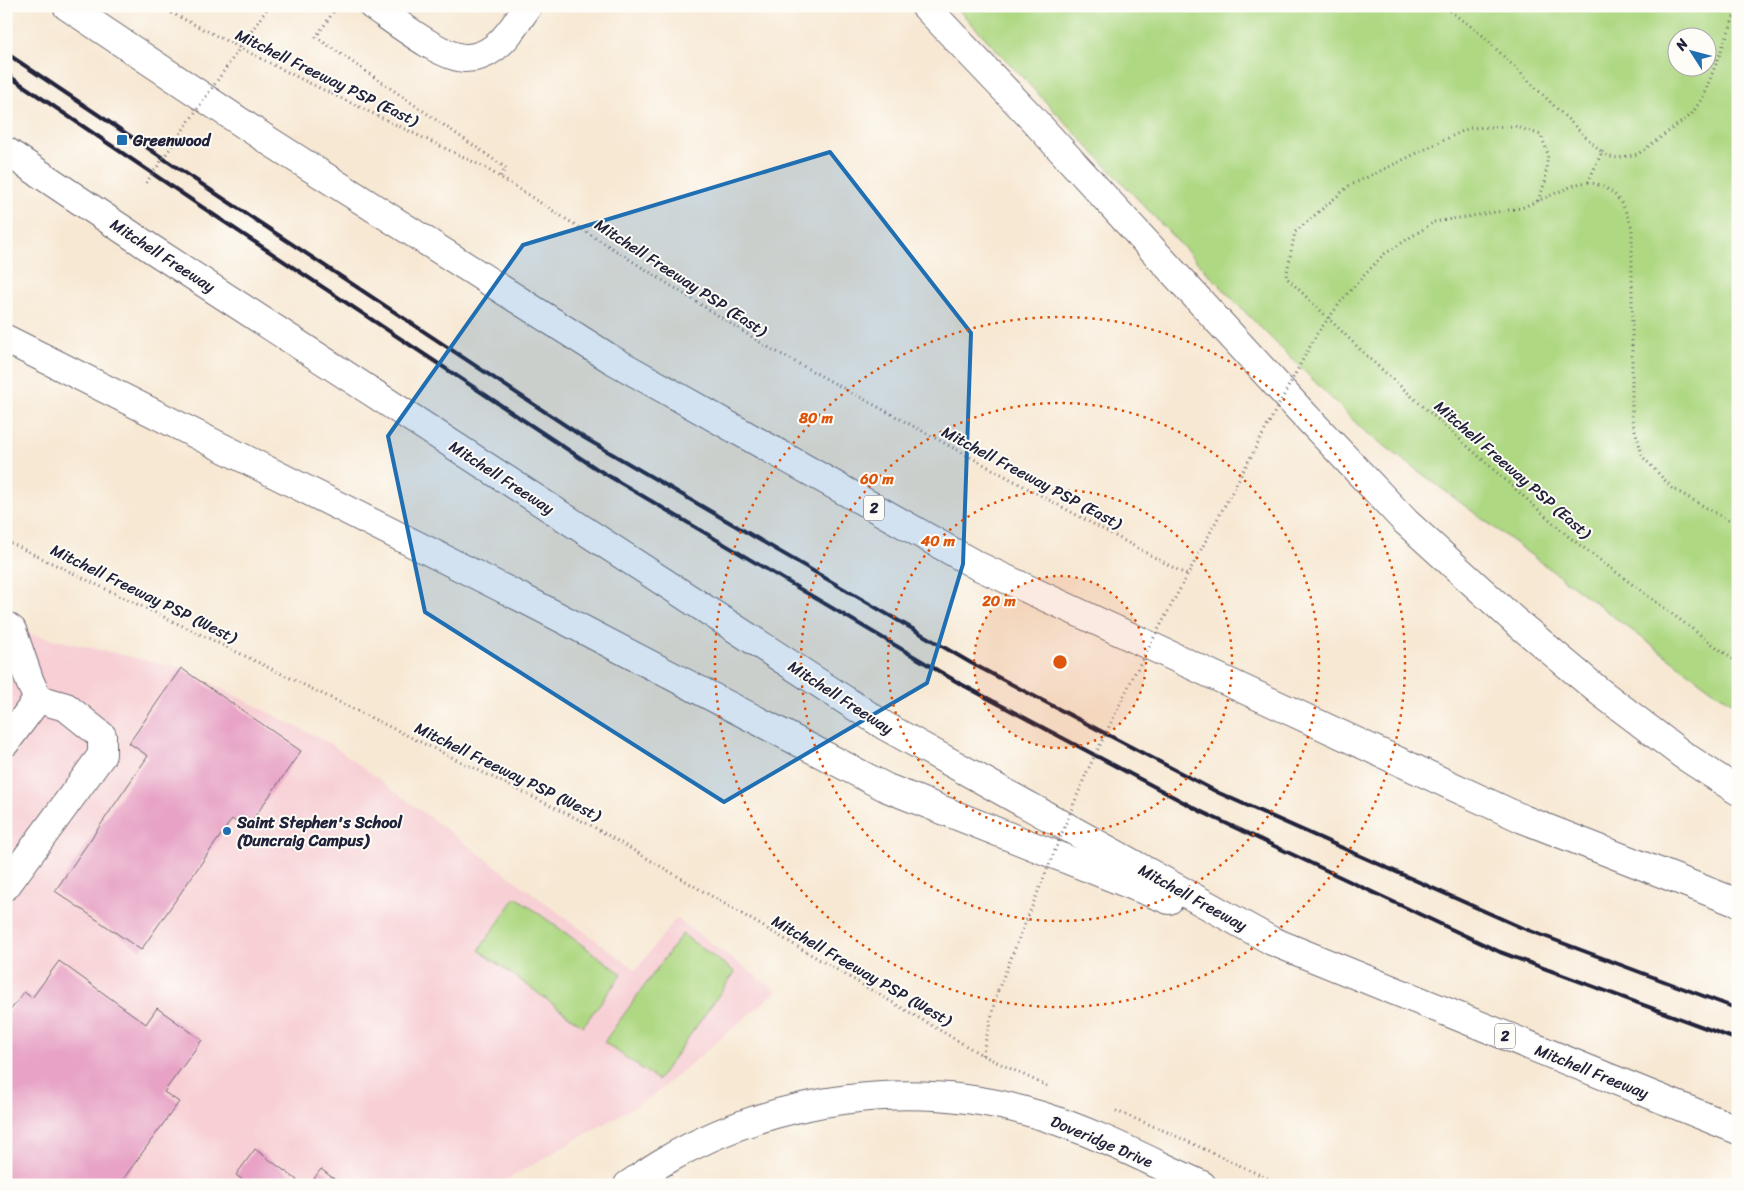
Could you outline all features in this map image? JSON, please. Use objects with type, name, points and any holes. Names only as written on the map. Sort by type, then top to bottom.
[{"type":"main road","name":"2","points":[[67,6],[269,141],[611,359],[976,565],[1523,819],[1738,902]]},
{"type":"main road","points":[[372,6],[434,47],[464,58],[477,57],[494,48],[504,39],[528,6]]},
{"type":"main road","points":[[925,6],[1030,116],[1298,408],[1406,522],[1515,621],[1600,692],[1683,755],[1738,791]]},
{"type":"main road","name":"Mitchell Freeway","points":[[6,151],[160,254],[885,726],[1272,941],[1738,1130]]},
{"type":"main road","points":[[6,339],[530,602],[887,788],[1272,941]]},
{"type":"main road","points":[[6,626],[12,630],[38,699],[66,707],[102,736],[102,755],[6,886]]},
{"type":"main road","points":[[6,742],[38,699]]},
{"type":"main road","name":"Doveridge Drive","points":[[628,1185],[662,1162],[694,1145],[726,1130],[759,1118],[829,1102],[900,1096],[970,1100],[1006,1106],[1040,1115],[1074,1126],[1202,1185]]},
{"type":"path","name":"Mitchell Freeway PSP (East)","points":[[158,6],[500,177],[766,346],[1186,575]]},
{"type":"path","points":[[146,184],[269,6]]},
{"type":"path","points":[[327,6],[334,12],[316,37],[506,168],[500,177]]},
{"type":"path","points":[[1443,6],[1480,33],[1590,142],[1602,152],[1618,158],[1638,154],[1691,115],[1703,97],[1738,7]]},
{"type":"path","name":"Mitchell Freeway PSP (East)","points":[[1538,201],[1545,182],[1548,154],[1541,135],[1514,126],[1469,128],[1349,186],[1295,232],[1286,277],[1370,359],[1570,537],[1738,663]]},
{"type":"path","points":[[1588,182],[1602,152]]},
{"type":"path","points":[[1186,575],[1316,335],[1346,295],[1384,255],[1434,222],[1521,208],[1577,184],[1588,182],[1600,185],[1620,200],[1632,228],[1632,420],[1643,457],[1672,488],[1738,526]]},
{"type":"path","name":"Mitchell Freeway PSP (West)","points":[[6,541],[243,654],[592,826],[982,1055],[998,990],[1086,774],[1135,673],[1186,575]]},
{"type":"highlighted area","points":[[830,152],[971,333],[963,564],[927,683],[724,802],[425,612],[388,436],[523,245]]},
{"type":"shaded area","name":"Saint Stephen's School (Duncraig Campus)","points":[[6,626],[12,630],[181,668],[331,744],[636,970],[676,918],[777,991],[653,1096],[497,1185],[6,1185]]},
{"type":"green space","points":[[955,6],[1738,6],[1738,706],[1712,690],[1362,429],[1238,305]]},
{"type":"green space","points":[[516,897],[622,974],[583,1026],[479,950]]},
{"type":"green space","points":[[682,934],[735,972],[658,1080],[604,1042]]},
{"type":"building","points":[[181,668],[301,751],[246,829],[232,819],[141,950],[55,891],[148,756],[129,743]]},
{"type":"building","points":[[59,961],[146,1024],[157,1008],[202,1040],[164,1092],[179,1102],[119,1185],[6,1185],[6,1016],[24,992],[32,998]]},
{"type":"building","points":[[255,1149],[297,1180],[293,1185],[250,1185],[236,1175]]},
{"type":"building","points":[[321,1169],[342,1185],[309,1185]]},
{"type":"railway","points":[[6,53],[583,437],[971,663],[1219,793],[1520,927],[1738,1009]]},
{"type":"railway","points":[[6,74],[196,203],[597,469],[959,683],[1202,812],[1500,952],[1738,1040]]},
{"type":"place","name":"Greenwood","points":[[122,140]]},
{"type":"place","name":"Saint Stephen's School (Duncraig Campus)","points":[[227,831]]}]
